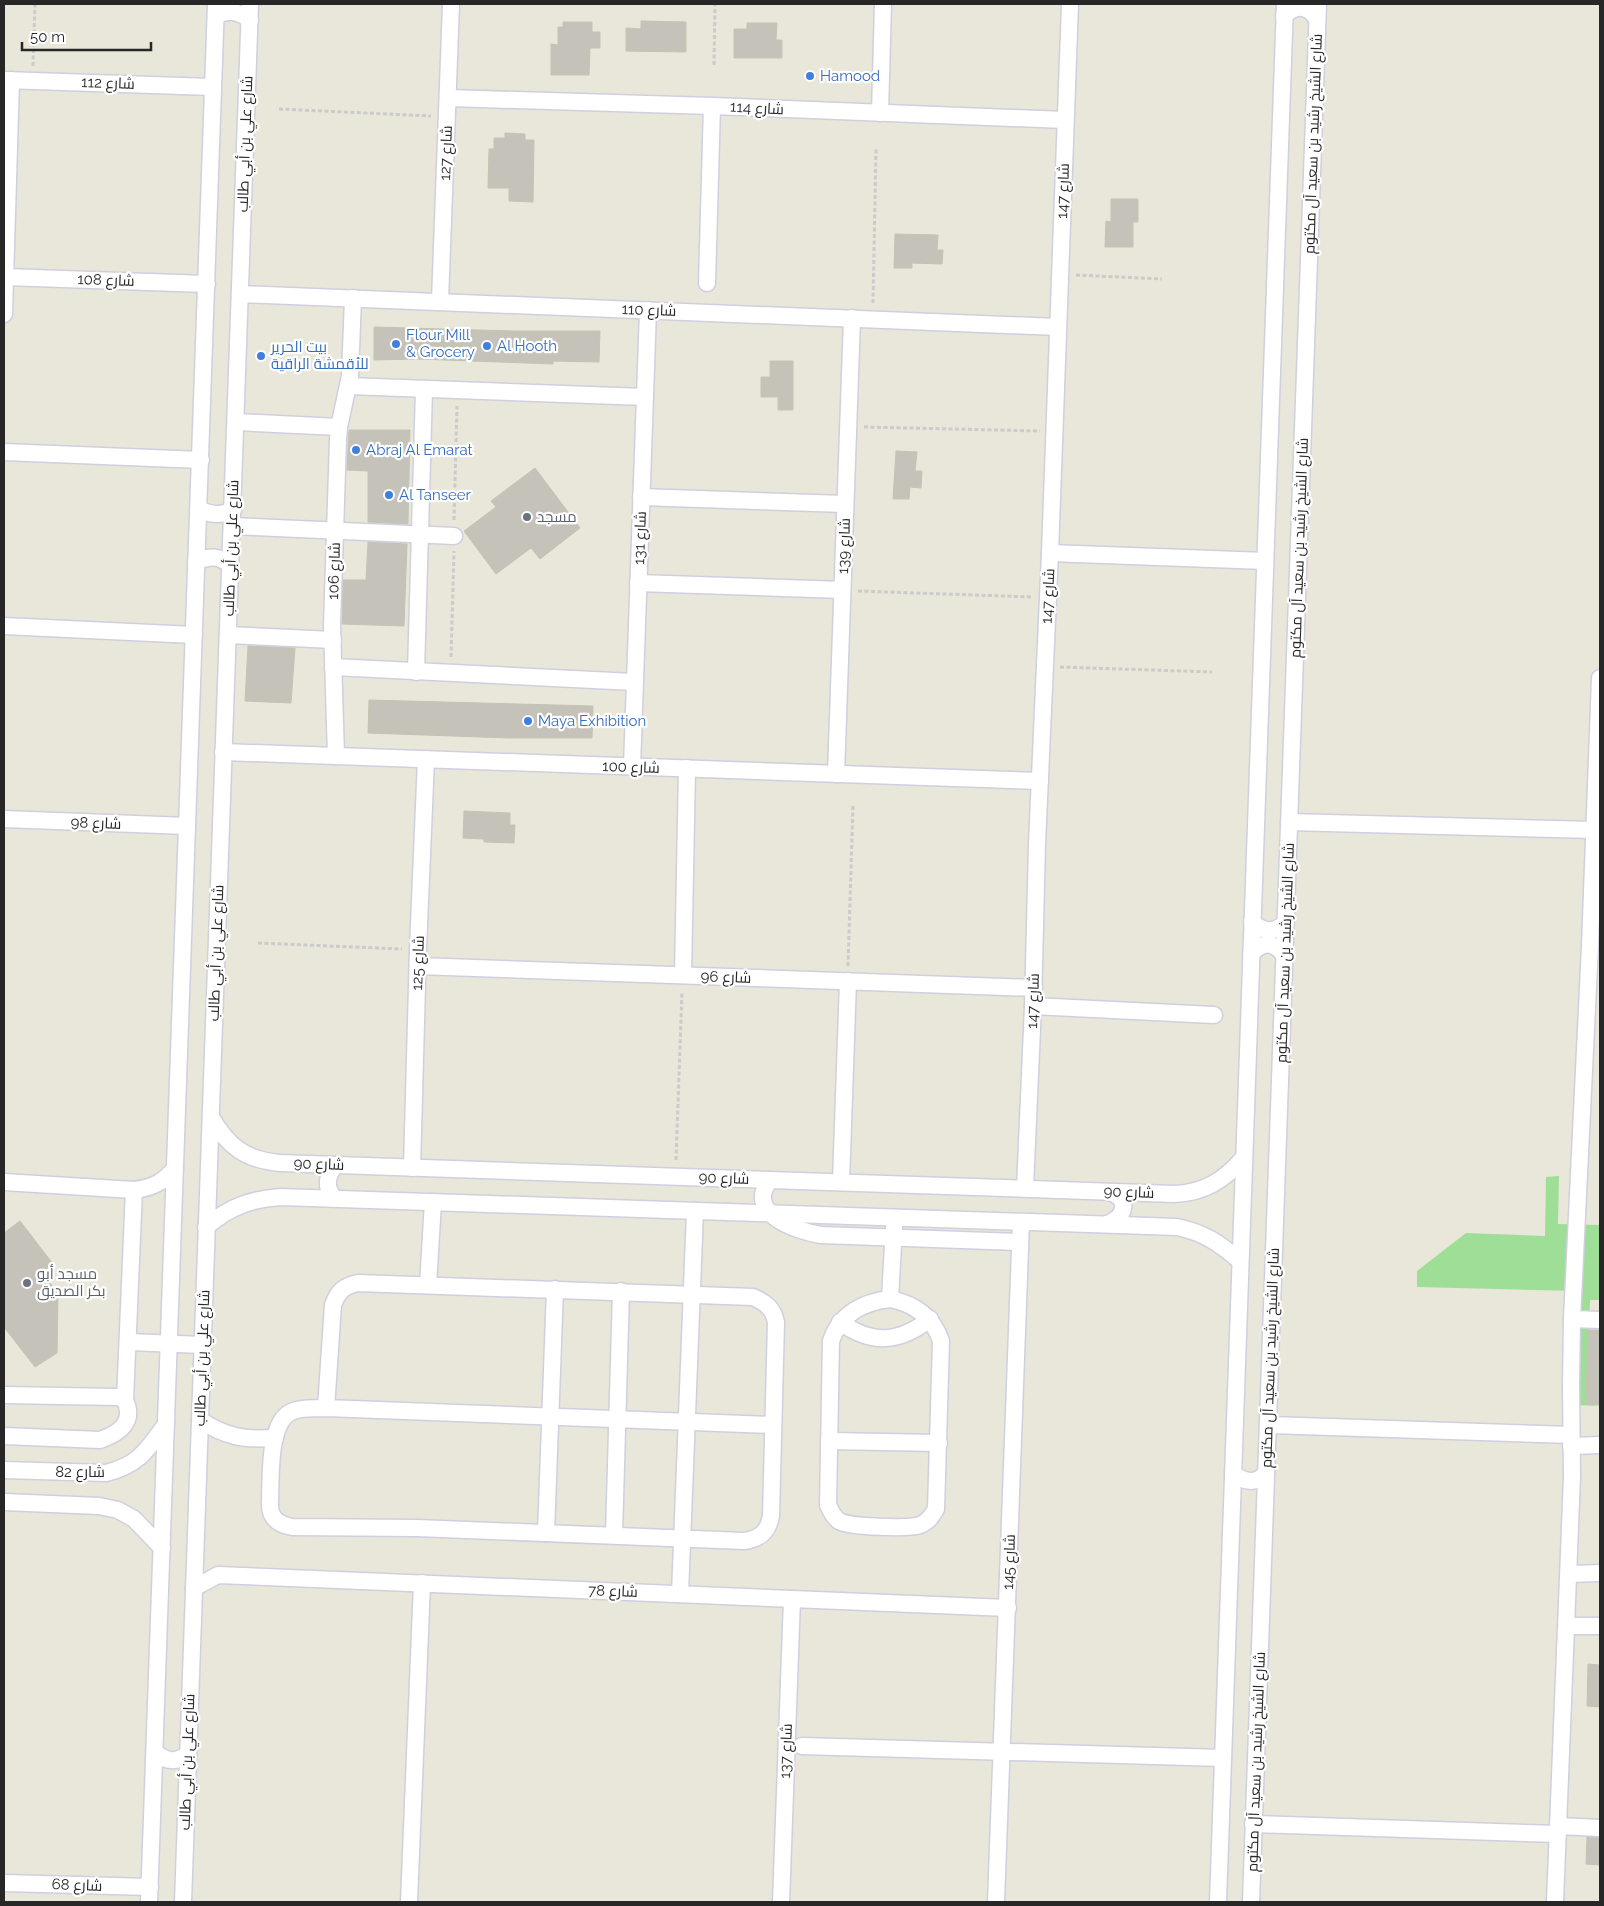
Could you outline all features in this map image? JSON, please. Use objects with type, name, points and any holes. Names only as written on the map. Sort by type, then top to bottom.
[{"type":"street","name":"شارع 127","points":[[440,302],[451,4]]},
{"type":"street","points":[[880,113],[883,4]]},
{"type":"street","name":"شارع 147","points":[[1025,1188],[1034,1006],[1044,667],[1061,275],[1070,4]]},
{"type":"street","points":[[1218,1902],[1285,10],[1298,7],[1317,12]]},
{"type":"street","points":[[150,1894],[216,10],[250,12]]},
{"type":"street","name":"شارع علي بن أبي طالب","points":[[183,1902],[250,12]]},
{"type":"street","name":"شارع الشيخ رشيد بن سعيد آل مكتوم","points":[[1251,1902],[1317,12]]},
{"type":"street","name":"شارع 112","points":[[7,80],[212,87]]},
{"type":"street","points":[[4,314],[7,80]]},
{"type":"street","name":"شارع 114","points":[[448,98],[1065,120]]},
{"type":"street","points":[[707,283],[712,106]]},
{"type":"street","name":"شارع 108","points":[[4,283],[207,284]]},
{"type":"street","name":"شارع 110","points":[[240,294],[1058,327]]},
{"type":"street","name":"شارع 106","points":[[336,756],[333,640],[339,427],[348,386],[353,298]]},
{"type":"street","name":"شارع 131","points":[[632,767],[648,310]]},
{"type":"street","name":"شارع 139","points":[[836,774],[852,318]]},
{"type":"street","points":[[348,386],[645,397]]},
{"type":"street","points":[[416,672],[424,389]]},
{"type":"street","points":[[236,422],[339,427]]},
{"type":"street","points":[[4,452],[201,460]]},
{"type":"street","points":[[641,497],[845,504]]},
{"type":"street","points":[[199,509],[216,515],[225,514],[233,510]]},
{"type":"street","points":[[232,526],[454,536]]},
{"type":"street","points":[[1050,553],[1265,561]]},
{"type":"street","points":[[196,562],[214,557],[223,559],[231,565]]},
{"type":"street","points":[[638,583],[842,590]]},
{"type":"street","points":[[4,626],[194,635]]},
{"type":"street","points":[[228,635],[333,640]]},
{"type":"street","points":[[334,667],[634,682]]},
{"type":"street","points":[[1555,1902],[1572,1477],[1572,1319],[1595,946],[1594,830],[1600,678]]},
{"type":"street","name":"شارع 100","points":[[223,752],[1040,781]]},
{"type":"street","name":"شارع 125","points":[[412,1168],[426,759]]},
{"type":"street","points":[[683,976],[687,768]]},
{"type":"street","name":"شارع 98","points":[[4,819],[187,826]]},
{"type":"street","points":[[1289,822],[1594,830]]},
{"type":"street","points":[[1252,922],[1258,928],[1273,931],[1280,928],[1286,922]]},
{"type":"street","points":[[1251,954],[1257,947],[1264,944],[1272,945],[1285,956]]},
{"type":"street","name":"شارع 96","points":[[418,966],[1034,988]]},
{"type":"street","points":[[841,1182],[848,981]]},
{"type":"street","points":[[1034,1006],[1214,1015]]},
{"type":"street","name":"شارع 90","points":[[211,1117],[220,1132],[232,1145],[246,1155],[263,1161],[412,1168],[1174,1194],[1201,1190],[1225,1177],[1244,1157]]},
{"type":"street","points":[[334,1198],[329,1192],[327,1185],[330,1171],[336,1165]]},
{"type":"street","points":[[4,1182],[134,1190],[146,1189],[158,1184],[168,1177],[175,1168]]},
{"type":"street","points":[[742,1179],[750,1185],[754,1194],[752,1204],[745,1212]]},
{"type":"street","points":[[770,1180],[764,1187],[762,1196],[769,1212],[780,1221],[806,1233],[1020,1242]]},
{"type":"street","points":[[4,1436],[100,1440],[112,1436],[122,1428],[128,1419],[129,1409],[125,1400],[129,1342],[134,1190]]},
{"type":"street","points":[[1107,1224],[1121,1216],[1124,1208],[1118,1194],[1110,1192]]},
{"type":"street","points":[[206,1227],[233,1208],[248,1201],[281,1197],[769,1212],[1160,1226],[1195,1231],[1211,1238],[1240,1261]]},
{"type":"street","points":[[428,1285],[432,1202]]},
{"type":"street","points":[[680,1594],[695,1210]]},
{"type":"street","points":[[890,1299],[895,1217]]},
{"type":"street","name":"شارع 145","points":[[996,1902],[1021,1222]]},
{"type":"street","points":[[326,1408],[333,1305],[337,1293],[347,1285],[358,1283],[621,1291],[753,1297],[774,1311],[776,1322],[771,1516],[769,1526],[762,1534],[754,1539],[744,1541],[282,1525],[274,1519],[270,1511],[277,1427],[283,1418],[292,1412],[302,1409],[326,1408],[773,1425]]},
{"type":"street","points":[[546,1533],[555,1289]]},
{"type":"street","points":[[614,1535],[621,1291]]},
{"type":"street","points":[[890,1299],[912,1306],[930,1319],[941,1341],[936,1509],[931,1518],[922,1524],[911,1527],[850,1525],[840,1522],[832,1515],[828,1505],[831,1341],[835,1331],[840,1322],[851,1312],[876,1300],[890,1299]]},
{"type":"street","points":[[840,1322],[854,1331],[869,1337],[886,1339],[902,1336],[917,1330],[930,1319]]},
{"type":"street","points":[[1572,1319],[1600,1320]]},
{"type":"street","points":[[129,1342],[202,1345]]},
{"type":"street","points":[[4,1395],[118,1397],[125,1400]]},
{"type":"street","points":[[200,1420],[216,1430],[233,1436],[252,1440],[275,1438]]},
{"type":"street","name":"شارع 82","points":[[4,1470],[106,1473],[122,1469],[136,1461],[166,1424]]},
{"type":"street","points":[[1268,1425],[1571,1440],[1600,1445]]},
{"type":"street","points":[[828,1441],[939,1443]]},
{"type":"street","points":[[1233,1473],[1239,1478],[1254,1482],[1266,1473]]},
{"type":"street","points":[[4,1502],[100,1506],[118,1510],[134,1519],[162,1548]]},
{"type":"street","points":[[195,1560],[218,1575]]},
{"type":"street","points":[[1569,1574],[1600,1573]]},
{"type":"street","name":"شارع 78","points":[[194,1588],[201,1582],[218,1575],[1008,1608]]},
{"type":"street","points":[[409,1902],[422,1583]]},
{"type":"street","name":"شارع 137","points":[[781,1902],[792,1600]]},
{"type":"street","points":[[1567,1626],[1600,1626]]},
{"type":"street","points":[[802,1746],[1223,1758]]},
{"type":"street","points":[[155,1752],[167,1760],[174,1761],[188,1754]]},
{"type":"street","points":[[1253,1824],[1558,1830],[1600,1828]]},
{"type":"street","name":"شارع 68","points":[[4,1882],[150,1894]]},
{"type":"path","points":[[33,81],[35,4]]},
{"type":"path","points":[[714,65],[715,4]]},
{"type":"path","points":[[279,109],[447,117]]},
{"type":"path","points":[[872,319],[876,149]]},
{"type":"path","points":[[1061,275],[1162,278]]},
{"type":"path","points":[[848,426],[1054,431]]},
{"type":"path","points":[[842,590],[1048,597]]},
{"type":"path","points":[[1044,667],[1212,672]]},
{"type":"path","points":[[848,981],[853,804]]},
{"type":"path","points":[[258,943],[418,949]]},
{"type":"path","points":[[676,1176],[683,976]]},
{"type":"green space","points":[[1559,1176],[1558,1224],[1600,1225],[1600,1300],[1590,1300],[1586,1404],[1600,1406],[1574,1405],[1579,1291],[1417,1287],[1417,1271],[1466,1233],[1545,1236],[1546,1177]]},
{"type":"building","points":[[641,21],[686,22],[686,52],[626,51],[626,28],[641,29]]},
{"type":"building","points":[[563,22],[592,22],[592,32],[600,32],[600,48],[590,48],[589,75],[551,75],[551,44],[558,45],[558,27],[563,27]]},
{"type":"building","points":[[747,23],[777,23],[776,40],[782,40],[782,58],[734,58],[734,29],[747,29]]},
{"type":"building","points":[[505,133],[525,134],[525,140],[534,140],[533,202],[509,201],[509,188],[488,188],[489,149],[494,149],[494,138],[505,138]]},
{"type":"building","points":[[1111,199],[1138,199],[1138,222],[1133,222],[1133,247],[1105,247],[1106,221],[1111,222]]},
{"type":"building","points":[[895,234],[938,235],[937,250],[943,250],[942,264],[912,263],[912,268],[894,268]]},
{"type":"building","points":[[374,327],[514,331],[600,331],[599,362],[553,361],[553,364],[418,359],[374,360]]},
{"type":"building","points":[[770,361],[793,361],[793,410],[778,410],[778,397],[761,397],[761,377],[770,377]]},
{"type":"building","name":"Al Tanseer","points":[[349,430],[410,430],[408,524],[368,522],[368,471],[347,470]]},
{"type":"building","points":[[896,451],[917,452],[915,471],[922,471],[921,488],[910,487],[909,499],[893,499]]},
{"type":"building","name":"مسجد","points":[[535,468],[580,528],[540,559],[531,548],[496,574],[464,531],[496,507],[491,501]]},
{"type":"building","points":[[368,542],[407,544],[404,626],[342,624],[343,580],[366,580]]},
{"type":"building","points":[[248,646],[295,648],[291,703],[245,701]]},
{"type":"building","points":[[369,700],[593,706],[592,738],[509,738],[368,733]]},
{"type":"building","points":[[464,811],[510,813],[510,825],[515,825],[514,843],[484,842],[484,839],[463,838]]},
{"type":"building","name":"مسجد أبو بكر الصديق","points":[[20,1221],[53,1264],[42,1272],[58,1294],[57,1353],[35,1367],[4,1327],[4,1233]]},
{"type":"building","points":[[1588,1330],[1600,1330],[1600,1405],[1586,1404]]},
{"type":"building","points":[[1588,1664],[1600,1665],[1600,1707],[1587,1706]]},
{"type":"building","points":[[1587,1837],[1600,1838],[1600,1865],[1586,1864]]},
{"type":"place","name":"Hamood","points":[[810,76]]},
{"type":"place","name":"Flour Mill & Grocery","points":[[396,344]]},
{"type":"place","name":"Al Hooth","points":[[487,346]]},
{"type":"place","name":"بيت الحرير للأقمشة الراقية","points":[[261,356]]},
{"type":"place","name":"Abraj Al Emarat","points":[[356,450]]},
{"type":"place","name":"Al Tanseer","points":[[389,495]]},
{"type":"place","name":"مسجد","points":[[527,517]]},
{"type":"place","name":"Maya Exhibition","points":[[528,721]]},
{"type":"place","name":"مسجد أبو بكر الصديق","points":[[27,1283]]}]
